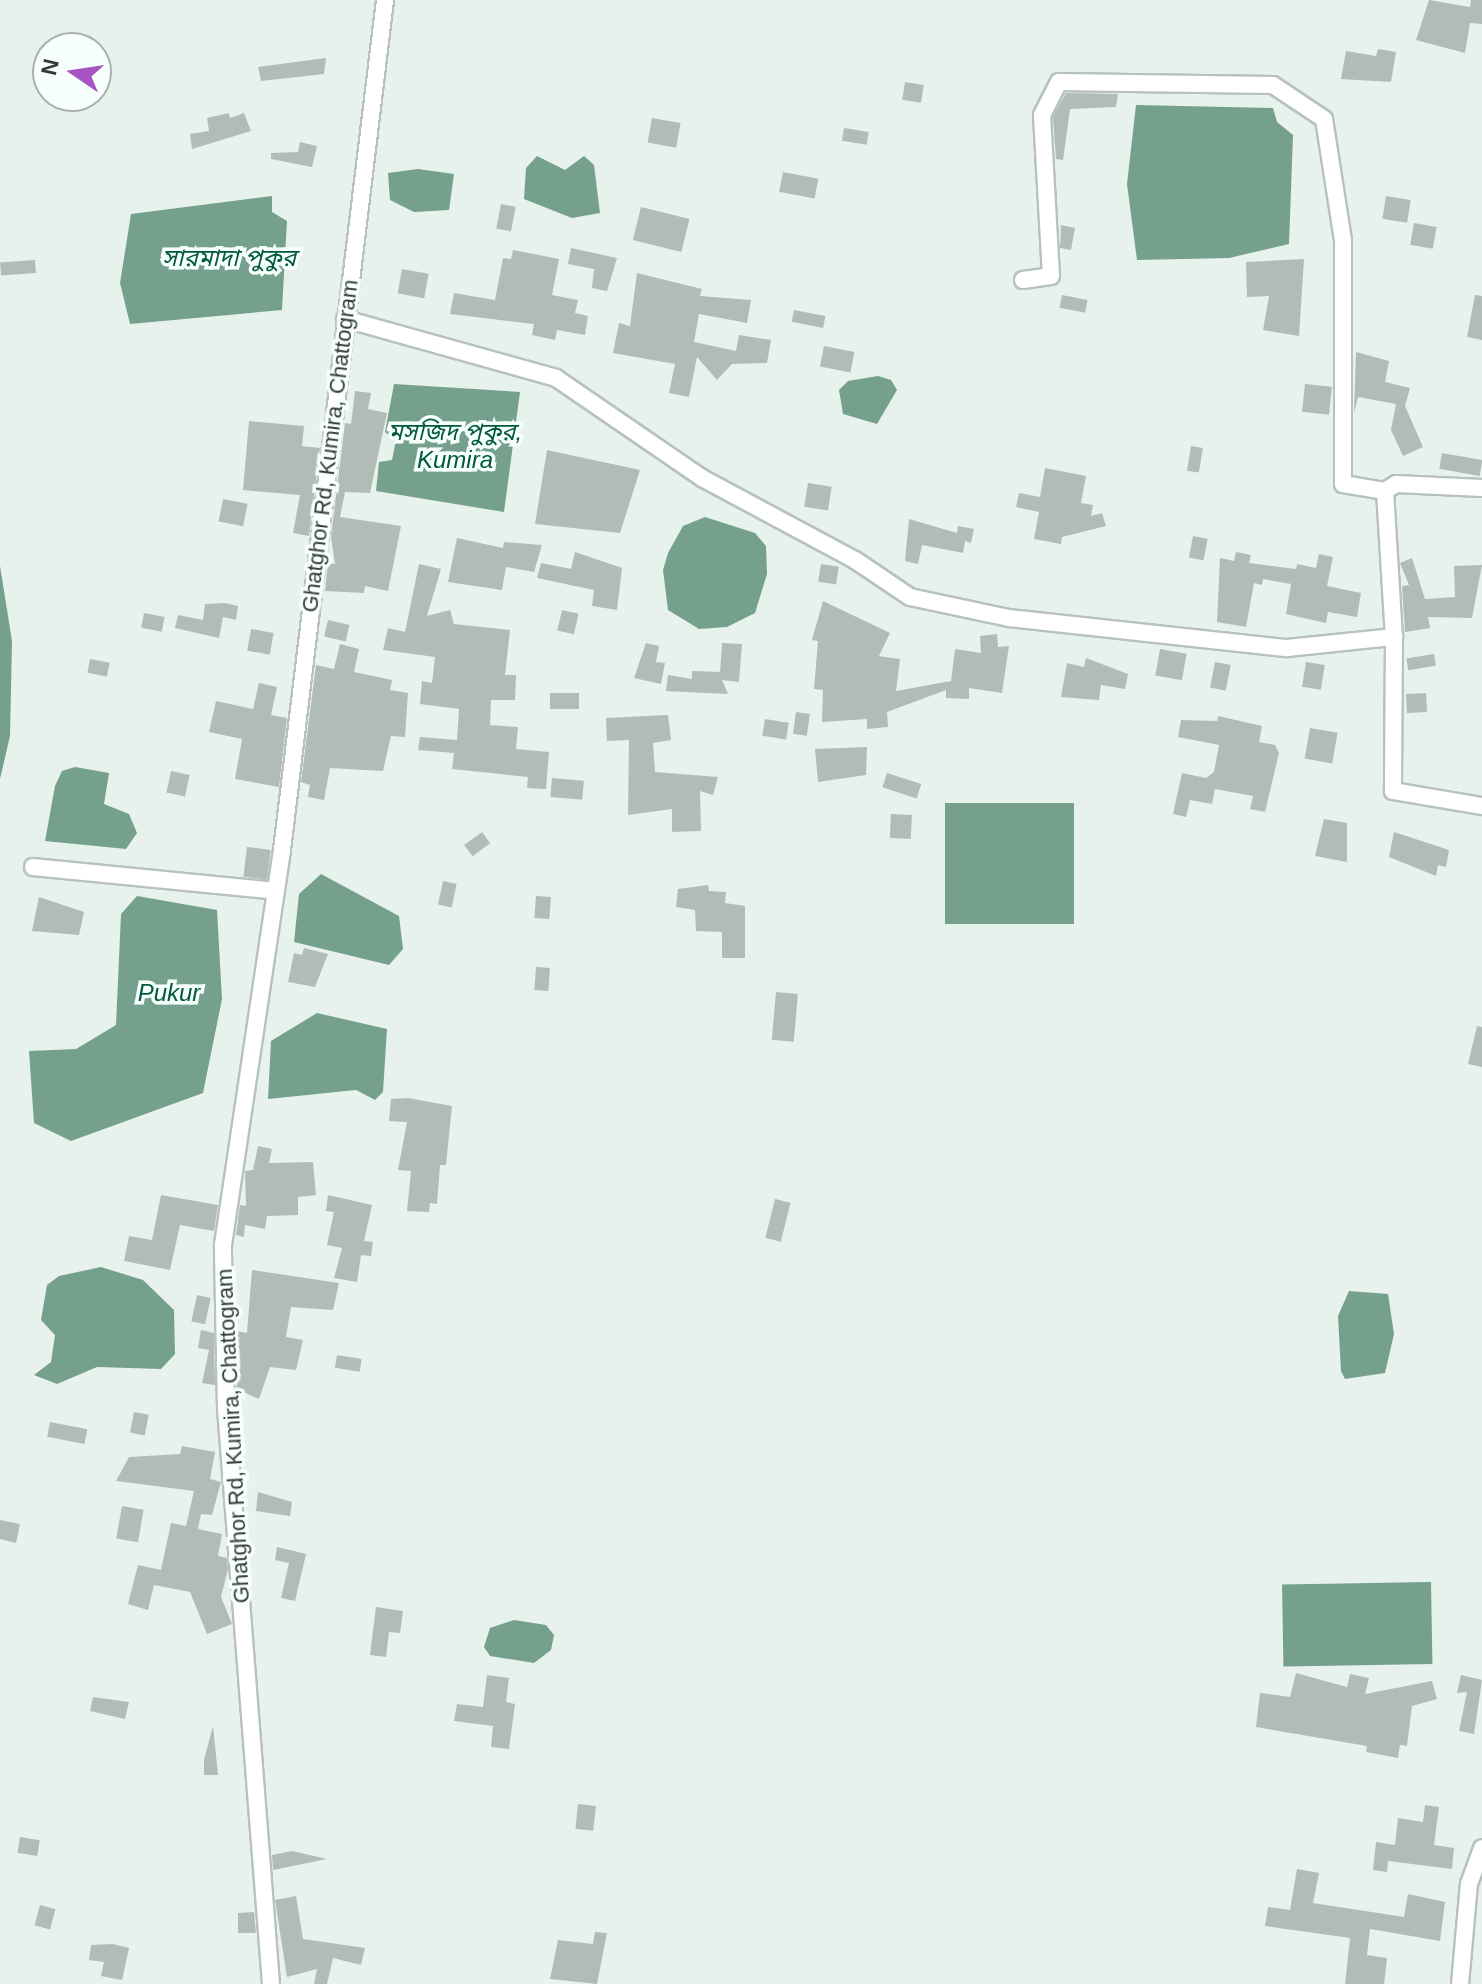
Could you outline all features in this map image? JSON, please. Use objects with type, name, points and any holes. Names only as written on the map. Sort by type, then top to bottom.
[{"type":"street","name":"Ghatghor Rd, Kumira, Chattogram","points":[[271,1984],[226,1408],[223,1245],[276,891],[385,0]]},
{"type":"street","points":[[1023,280],[1051,276],[1042,115],[1059,82],[1273,85],[1324,119],[1343,241],[1343,484],[1385,491],[1396,484],[1482,488]]},
{"type":"street","points":[[345,319],[556,378],[702,478],[855,560],[910,597],[1009,618],[1287,648],[1394,637]]},
{"type":"street","points":[[1385,491],[1394,637],[1393,791],[1482,806]]},
{"type":"street","points":[[33,867],[276,891]]},
{"type":"street","points":[[1460,1984],[1469,1884],[1482,1848]]},
{"type":"water","points":[[1136,105],[1273,108],[1277,122],[1293,135],[1289,244],[1229,258],[1137,260],[1127,184]]},
{"type":"water","points":[[537,156],[565,170],[584,156],[594,165],[600,213],[572,218],[524,199],[526,168]]},
{"type":"water","points":[[418,169],[454,174],[449,210],[414,212],[390,200],[388,173]]},
{"type":"water","name":"সারমাদা পুকুর","points":[[272,196],[272,212],[287,221],[282,310],[130,324],[120,283],[131,214]]},
{"type":"water","points":[[878,376],[891,380],[897,390],[877,424],[843,414],[839,390],[848,381]]},
{"type":"water","name":"মসজিদ পুকুর, Kumira","points":[[394,384],[520,392],[504,512],[376,491],[379,462],[392,460],[396,440],[385,432]]},
{"type":"water","points":[[705,517],[755,533],[766,546],[767,574],[755,613],[727,627],[699,629],[668,610],[663,570],[668,553],[683,526]]},
{"type":"water","points":[[0,566],[12,641],[10,736],[0,779]]},
{"type":"water","points":[[75,767],[109,773],[104,804],[129,814],[137,833],[126,849],[45,841],[55,786],[62,771]]},
{"type":"water","points":[[945,803],[1074,803],[1074,924],[945,924]]},
{"type":"water","points":[[321,874],[399,916],[403,949],[389,965],[294,942],[299,894]]},
{"type":"water","name":"Pukur","points":[[137,896],[217,910],[222,999],[203,1093],[71,1141],[34,1123],[29,1051],[76,1049],[116,1025],[121,914]]},
{"type":"water","points":[[317,1013],[387,1029],[383,1092],[375,1100],[356,1090],[268,1099],[271,1041]]},
{"type":"water","points":[[101,1267],[143,1280],[174,1310],[175,1354],[161,1369],[97,1367],[57,1384],[34,1375],[51,1362],[55,1335],[41,1320],[47,1285],[59,1276]]},
{"type":"water","points":[[1349,1291],[1388,1294],[1394,1334],[1385,1373],[1345,1379],[1341,1371],[1338,1316]]},
{"type":"water","points":[[1431,1582],[1432,1664],[1283,1667],[1282,1585]]},
{"type":"water","points":[[514,1620],[546,1625],[554,1635],[551,1650],[534,1663],[490,1656],[484,1647],[490,1628]]},
{"type":"building","points":[[1429,0],[1470,7],[1471,0],[1482,0],[1482,24],[1470,23],[1465,53],[1416,40]]},
{"type":"building","points":[[1378,49],[1396,52],[1391,82],[1341,79],[1346,51],[1376,56]]},
{"type":"building","points":[[326,58],[324,74],[261,81],[258,67]]},
{"type":"building","points":[[905,82],[924,85],[921,103],[902,100]]},
{"type":"building","points":[[1066,93],[1118,94],[1116,107],[1070,109],[1063,160],[1056,159],[1053,117]]},
{"type":"building","points":[[229,113],[230,118],[244,113],[251,131],[192,149],[190,134],[209,131],[207,118]]},
{"type":"building","points":[[652,118],[681,123],[676,148],[648,143]]},
{"type":"building","points":[[844,128],[869,132],[867,145],[842,141]]},
{"type":"building","points":[[300,142],[317,146],[312,167],[271,159],[271,153],[298,152]]},
{"type":"building","points":[[783,172],[818,179],[815,199],[779,192]]},
{"type":"building","points":[[1386,196],[1411,200],[1407,223],[1382,219]]},
{"type":"building","points":[[501,204],[516,207],[511,231],[496,229]]},
{"type":"building","points":[[641,207],[690,219],[681,252],[633,240]]},
{"type":"building","points":[[1414,223],[1437,227],[1433,249],[1410,245]]},
{"type":"building","points":[[1061,225],[1075,228],[1071,250],[1060,248]]},
{"type":"building","points":[[571,248],[617,258],[607,291],[592,288],[594,269],[568,264]]},
{"type":"building","points":[[513,250],[559,259],[552,295],[578,300],[575,313],[588,316],[585,335],[557,330],[555,340],[532,335],[534,324],[450,314],[454,293],[495,300],[503,258],[511,259]]},
{"type":"building","points":[[1304,259],[1299,336],[1263,330],[1269,296],[1247,297],[1246,262]]},
{"type":"building","points":[[35,260],[36,273],[1,275],[0,262]]},
{"type":"building","points":[[402,269],[429,274],[424,298],[398,294]]},
{"type":"building","points":[[637,273],[702,289],[700,296],[751,300],[747,323],[699,314],[694,342],[736,351],[739,335],[771,340],[767,363],[732,364],[717,380],[697,357],[689,397],[669,393],[675,364],[613,353],[619,323],[630,326]]},
{"type":"building","points":[[1062,295],[1088,300],[1085,313],[1060,308]]},
{"type":"building","points":[[1475,295],[1482,296],[1482,340],[1467,337]]},
{"type":"building","points":[[794,310],[825,316],[823,328],[792,322]]},
{"type":"building","points":[[824,346],[854,352],[850,373],[820,367]]},
{"type":"building","points":[[1356,352],[1389,361],[1385,382],[1410,388],[1405,406],[1423,447],[1403,456],[1391,430],[1396,404],[1358,397],[1354,413]]},
{"type":"building","points":[[1305,384],[1332,387],[1329,415],[1302,412]]},
{"type":"building","points":[[355,391],[371,393],[368,409],[387,413],[370,493],[345,492],[340,517],[401,526],[388,591],[365,586],[364,593],[325,591],[328,563],[335,564],[331,537],[345,423],[351,424]]},
{"type":"building","points":[[249,421],[304,426],[302,446],[320,448],[309,536],[293,533],[300,495],[243,490]]},
{"type":"building","points":[[1191,446],[1203,448],[1199,473],[1187,471]]},
{"type":"building","points":[[547,450],[640,470],[620,533],[535,524]]},
{"type":"building","points":[[1442,453],[1482,460],[1480,476],[1439,469]]},
{"type":"building","points":[[1045,468],[1086,476],[1081,503],[1093,505],[1091,516],[1102,513],[1106,526],[1062,537],[1061,544],[1034,539],[1039,512],[1016,507],[1019,493],[1040,497]]},
{"type":"building","points":[[808,483],[832,487],[828,510],[804,507]]},
{"type":"building","points":[[223,499],[248,504],[243,526],[219,522]]},
{"type":"building","points":[[909,519],[957,533],[958,526],[974,529],[971,543],[965,541],[963,553],[922,545],[918,564],[905,561]]},
{"type":"building","points":[[1193,536],[1208,539],[1204,560],[1189,558]]},
{"type":"building","points":[[457,538],[503,548],[504,542],[542,545],[534,572],[506,567],[502,590],[448,582]]},
{"type":"building","points":[[575,552],[622,568],[617,610],[592,606],[594,590],[537,578],[541,563],[571,569]]},
{"type":"building","points":[[1236,552],[1251,555],[1249,563],[1296,569],[1297,564],[1316,568],[1319,554],[1333,557],[1327,586],[1361,593],[1357,617],[1328,612],[1326,623],[1286,614],[1291,584],[1263,579],[1262,585],[1254,583],[1246,627],[1217,622],[1220,558],[1234,561]]},
{"type":"building","points":[[1412,558],[1425,599],[1455,597],[1454,566],[1482,565],[1472,618],[1428,617],[1430,628],[1405,632],[1402,586],[1409,585],[1400,563]]},
{"type":"building","points":[[419,564],[441,569],[427,616],[450,610],[454,624],[510,630],[505,675],[516,675],[515,700],[491,700],[490,725],[518,727],[516,749],[549,752],[546,789],[527,788],[528,777],[452,769],[454,753],[418,750],[420,737],[457,740],[459,709],[420,704],[422,681],[432,683],[435,657],[383,650],[388,628],[405,632]]},
{"type":"building","points":[[821,564],[839,567],[836,585],[818,582]]},
{"type":"building","points":[[823,601],[890,633],[879,656],[900,659],[896,691],[951,681],[955,649],[981,653],[980,636],[997,634],[998,647],[1009,646],[1002,693],[969,688],[969,699],[946,698],[946,690],[887,712],[888,727],[867,729],[867,719],[822,722],[823,690],[814,689],[818,641],[812,640]]},
{"type":"building","points":[[205,604],[238,606],[236,620],[223,617],[219,638],[175,628],[178,615],[203,620]]},
{"type":"building","points":[[562,610],[579,614],[574,634],[557,630]]},
{"type":"building","points":[[144,613],[165,617],[162,632],[141,628]]},
{"type":"building","points":[[328,620],[349,625],[346,642],[324,637]]},
{"type":"building","points":[[251,629],[274,633],[270,655],[247,651]]},
{"type":"building","points":[[646,643],[659,646],[656,662],[665,663],[661,684],[634,678]]},
{"type":"building","points":[[722,643],[742,644],[739,682],[722,680],[728,694],[666,691],[668,675],[692,679],[692,671],[720,672]]},
{"type":"building","points":[[340,644],[359,649],[354,672],[392,680],[390,690],[408,693],[405,737],[391,736],[383,771],[330,768],[324,800],[308,797],[310,785],[301,782],[316,665],[334,669]]},
{"type":"building","points":[[1160,649],[1187,654],[1182,680],[1155,676]]},
{"type":"building","points":[[1434,654],[1436,666],[1408,670],[1406,658]]},
{"type":"building","points":[[1086,658],[1128,674],[1125,689],[1101,685],[1099,700],[1061,697],[1067,663],[1084,667]]},
{"type":"building","points":[[90,659],[110,663],[107,677],[87,673]]},
{"type":"building","points":[[1215,662],[1231,665],[1226,691],[1210,688]]},
{"type":"building","points":[[1306,662],[1325,665],[1321,690],[1302,687]]},
{"type":"building","points":[[259,683],[277,687],[271,715],[287,718],[279,787],[235,779],[242,739],[209,732],[216,701],[253,709]]},
{"type":"building","points":[[550,693],[579,693],[579,709],[550,709]]},
{"type":"building","points":[[1426,693],[1427,712],[1407,713],[1406,694]]},
{"type":"building","points":[[796,712],[810,714],[807,736],[793,734]]},
{"type":"building","points":[[668,715],[671,740],[653,743],[655,772],[718,777],[713,795],[700,791],[701,831],[672,832],[672,809],[628,815],[629,740],[607,741],[606,718]]},
{"type":"building","points":[[1218,716],[1262,726],[1259,742],[1275,745],[1279,753],[1265,812],[1250,809],[1253,796],[1215,789],[1212,804],[1190,800],[1186,817],[1173,814],[1182,773],[1206,778],[1214,772],[1219,745],[1178,737],[1181,720],[1217,721]]},
{"type":"building","points":[[765,719],[789,723],[786,740],[762,736]]},
{"type":"building","points":[[1310,728],[1338,733],[1332,763],[1305,759]]},
{"type":"building","points":[[867,747],[866,775],[818,782],[815,749]]},
{"type":"building","points":[[171,771],[190,775],[185,796],[166,793]]},
{"type":"building","points":[[887,773],[921,784],[917,798],[882,787]]},
{"type":"building","points":[[552,778],[584,781],[582,800],[550,797]]},
{"type":"building","points":[[891,814],[912,815],[911,839],[890,838]]},
{"type":"building","points":[[1324,819],[1347,823],[1347,862],[1315,856]]},
{"type":"building","points":[[482,832],[490,843],[472,856],[464,845]]},
{"type":"building","points":[[1394,832],[1449,850],[1446,867],[1438,865],[1436,876],[1389,857]]},
{"type":"building","points":[[247,847],[271,850],[267,880],[243,877]]},
{"type":"building","points":[[443,881],[457,884],[452,907],[438,904]]},
{"type":"building","points":[[708,885],[709,891],[726,892],[725,903],[745,906],[745,958],[722,958],[722,932],[696,931],[695,910],[676,907],[678,889]]},
{"type":"building","points":[[536,896],[551,897],[549,919],[534,918]]},
{"type":"building","points":[[39,897],[84,912],[79,935],[32,931]]},
{"type":"building","points":[[304,948],[328,954],[315,987],[288,982],[294,953],[302,955]]},
{"type":"building","points":[[536,967],[550,968],[548,991],[534,990]]},
{"type":"building","points":[[776,992],[798,994],[794,1042],[772,1040]]},
{"type":"building","points":[[1477,1026],[1482,1027],[1482,1067],[1468,1064]]},
{"type":"building","points":[[408,1098],[452,1106],[446,1165],[440,1165],[437,1204],[430,1203],[429,1212],[407,1211],[411,1171],[398,1170],[407,1122],[389,1121],[391,1099]]},
{"type":"building","points":[[258,1146],[272,1149],[269,1163],[313,1162],[316,1195],[298,1197],[298,1215],[267,1216],[265,1229],[245,1225],[244,1237],[236,1235],[240,1205],[246,1206],[245,1171],[253,1170]]},
{"type":"building","points":[[161,1195],[218,1205],[214,1231],[180,1225],[170,1270],[124,1261],[129,1236],[152,1240]]},
{"type":"building","points":[[328,1195],[372,1205],[364,1241],[373,1242],[371,1256],[361,1255],[357,1282],[334,1278],[342,1248],[327,1245],[334,1212],[326,1211]]},
{"type":"building","points":[[775,1199],[791,1203],[781,1242],[765,1238]]},
{"type":"building","points":[[252,1270],[339,1283],[333,1310],[291,1307],[286,1337],[303,1340],[296,1370],[270,1367],[259,1399],[237,1389],[236,1331],[247,1333]]},
{"type":"building","points":[[197,1295],[211,1298],[205,1324],[191,1321]]},
{"type":"building","points":[[201,1330],[214,1333],[215,1385],[202,1383],[209,1350],[198,1348]]},
{"type":"building","points":[[337,1355],[362,1359],[360,1372],[335,1368]]},
{"type":"building","points":[[134,1412],[149,1415],[145,1435],[130,1433]]},
{"type":"building","points":[[50,1422],[87,1429],[84,1444],[47,1437]]},
{"type":"building","points":[[182,1446],[215,1452],[210,1479],[221,1482],[212,1515],[201,1514],[198,1529],[222,1534],[218,1556],[227,1558],[228,1569],[221,1597],[232,1624],[207,1634],[190,1592],[154,1585],[148,1610],[128,1604],[138,1565],[161,1570],[171,1523],[186,1526],[194,1491],[116,1481],[129,1457],[180,1454]]},
{"type":"building","points":[[258,1492],[292,1502],[290,1516],[256,1511]]},
{"type":"building","points":[[122,1506],[144,1510],[138,1542],[116,1538]]},
{"type":"building","points":[[0,1520],[20,1524],[16,1543],[0,1539]]},
{"type":"building","points":[[277,1547],[306,1554],[295,1601],[281,1598],[289,1563],[275,1560]]},
{"type":"building","points":[[376,1607],[403,1611],[400,1633],[389,1632],[386,1657],[370,1655]]},
{"type":"building","points":[[1296,1673],[1347,1687],[1350,1674],[1369,1678],[1365,1694],[1432,1681],[1437,1699],[1412,1706],[1407,1746],[1400,1745],[1398,1758],[1366,1752],[1367,1746],[1256,1727],[1260,1693],[1290,1697]]},
{"type":"building","points":[[487,1675],[509,1678],[506,1702],[515,1704],[509,1749],[491,1747],[493,1726],[454,1721],[457,1704],[483,1707]]},
{"type":"building","points":[[1461,1675],[1482,1680],[1474,1734],[1459,1731],[1467,1692],[1457,1693]]},
{"type":"building","points":[[93,1697],[129,1702],[125,1719],[90,1711]]},
{"type":"building","points":[[213,1726],[218,1775],[204,1775],[204,1760]]},
{"type":"building","points":[[578,1804],[596,1806],[593,1831],[575,1829]]},
{"type":"building","points":[[1425,1805],[1439,1807],[1434,1845],[1454,1848],[1452,1869],[1388,1861],[1387,1872],[1373,1870],[1376,1842],[1395,1845],[1398,1818],[1423,1822]]},
{"type":"building","points":[[20,1837],[40,1840],[37,1856],[17,1853]]},
{"type":"building","points":[[292,1851],[327,1859],[273,1870],[272,1855]]},
{"type":"building","points":[[1297,1869],[1319,1873],[1313,1903],[1404,1917],[1408,1894],[1445,1902],[1440,1941],[1370,1929],[1367,1955],[1387,1958],[1384,1984],[1345,1984],[1350,1938],[1265,1926],[1268,1907],[1290,1910]]},
{"type":"building","points":[[296,1896],[303,1939],[365,1948],[361,1965],[333,1958],[327,1984],[314,1984],[317,1969],[287,1977],[275,1900]]},
{"type":"building","points":[[40,1905],[55,1909],[50,1929],[35,1925]]},
{"type":"building","points":[[254,1912],[256,1933],[238,1933],[238,1913]]},
{"type":"building","points":[[595,1932],[607,1933],[597,1984],[550,1979],[558,1940],[593,1944]]},
{"type":"building","points":[[113,1944],[129,1948],[122,1980],[101,1976],[104,1962],[89,1960],[91,1945]]}]
